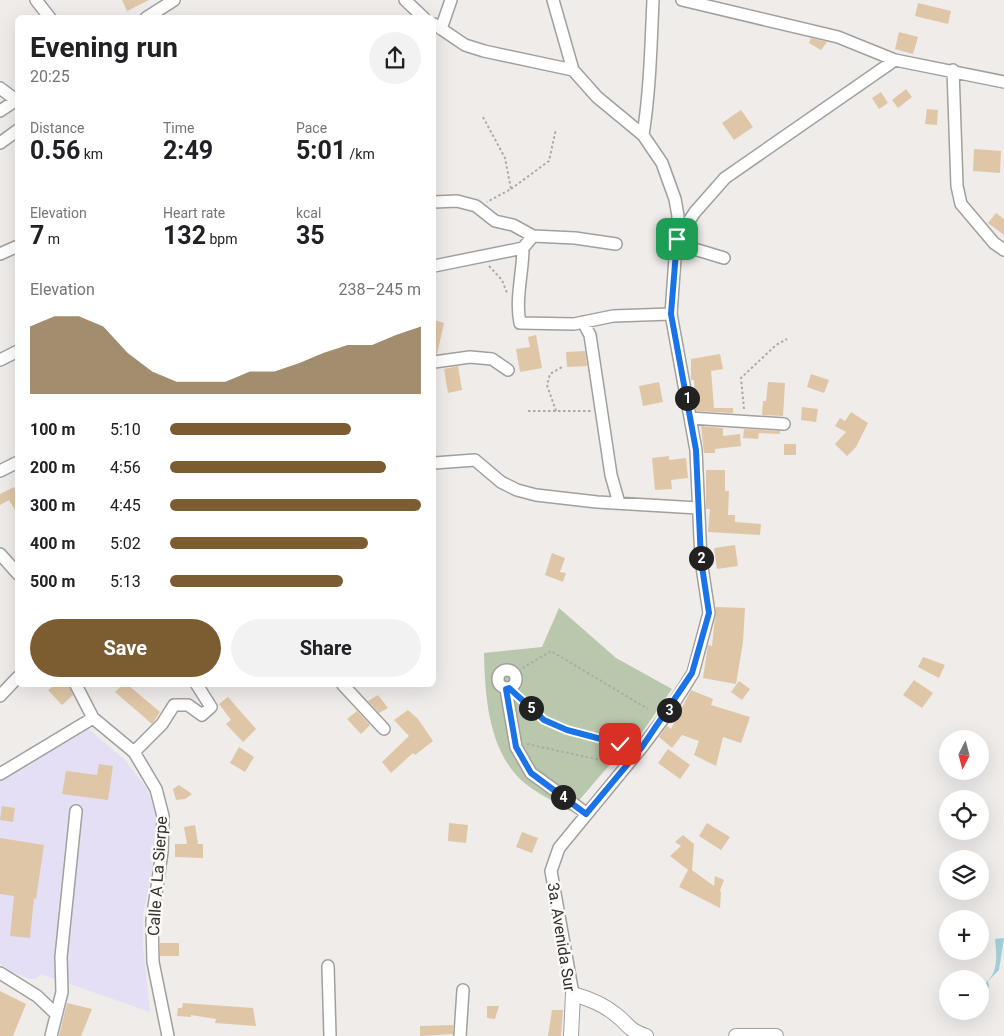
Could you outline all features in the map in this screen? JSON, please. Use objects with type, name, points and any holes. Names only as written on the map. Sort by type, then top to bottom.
[{"type":"main road","name":"3a. Avenida Sur","points":[[571,1036],[572,994]]},
{"type":"main road","points":[[572,994],[593,1001],[615,1014],[631,1030],[646,1036]]},
{"type":"main road","points":[[736,1036],[776,1036]]},
{"type":"street","points":[[36,0],[48,15]]},
{"type":"street","points":[[151,15],[174,0]]},
{"type":"street","points":[[405,0],[421,15]]},
{"type":"street","points":[[451,0],[438,26],[465,45],[484,51],[574,70],[553,0]]},
{"type":"street","points":[[643,135],[650,87],[653,0]]},
{"type":"street","points":[[682,0],[702,2],[838,36],[895,60],[953,70],[1004,82]]},
{"type":"street","points":[[724,258],[691,248],[677,239],[694,212],[725,178],[895,60]]},
{"type":"street","name":"3a. Avenida Sur","points":[[572,994],[551,871],[559,848],[642,747],[692,673],[709,613],[701,560],[696,450],[671,314],[678,216],[675,199],[662,162],[643,135],[597,98],[574,70]]},
{"type":"street","points":[[953,70],[957,186],[961,204],[994,243],[1004,250]]},
{"type":"street","points":[[0,88],[15,99]]},
{"type":"street","points":[[0,111],[15,101]]},
{"type":"street","points":[[0,143],[15,132]]},
{"type":"street","points":[[436,202],[457,201],[476,206],[496,221],[513,225],[534,236],[567,237],[616,244]]},
{"type":"street","points":[[436,266],[523,248],[534,236]]},
{"type":"street","points":[[0,254],[15,247]]},
{"type":"street","points":[[523,248],[517,310],[520,323],[530,325],[583,322],[613,316],[671,314]]},
{"type":"street","points":[[583,322],[590,335],[611,475],[619,503]]},
{"type":"street","points":[[0,360],[15,352]]},
{"type":"street","points":[[436,362],[470,357],[492,359],[508,370]]},
{"type":"street","points":[[690,418],[784,424]]},
{"type":"street","points":[[436,463],[475,460],[492,472],[501,482],[517,490],[560,499],[698,508]]},
{"type":"street","points":[[0,471],[15,464]]},
{"type":"street","points":[[0,554],[15,569]]},
{"type":"street","points":[[506,670],[514,674],[516,682],[507,689],[500,686],[497,681],[500,672],[506,670]]},
{"type":"street","points":[[0,696],[15,681]]},
{"type":"street","name":"Calle A La Sierpe","points":[[77,687],[93,718],[134,752],[156,789],[163,816],[162,852],[152,921],[152,962],[168,1036]]},
{"type":"street","points":[[134,752],[162,724],[174,705],[188,705],[202,715],[211,707],[199,687]]},
{"type":"street","points":[[345,687],[384,729]]},
{"type":"street","points":[[507,689],[515,742],[531,773],[586,814]]},
{"type":"street","points":[[0,774],[93,718]]},
{"type":"street","points":[[51,1036],[62,992],[61,957],[76,811]]},
{"type":"street","points":[[328,966],[330,1036]]},
{"type":"street","points":[[0,973],[37,996],[56,1014]]},
{"type":"street","points":[[460,1036],[463,990]]},
{"type":"path","points":[[483,117],[505,158],[512,189]]},
{"type":"path","points":[[476,206],[512,189],[549,161],[556,129]]},
{"type":"path","points":[[480,257],[502,280],[508,296],[518,301]]},
{"type":"path","points":[[744,421],[741,378],[776,345],[788,339]]},
{"type":"path","points":[[556,411],[547,385],[550,374],[562,367]]},
{"type":"path","points":[[528,411],[601,411]]},
{"type":"path","points":[[514,674],[551,651],[648,709]]},
{"type":"path","points":[[507,689],[544,720],[567,730],[620,744]]},
{"type":"path","points":[[515,742],[605,761]]},
{"type":"shaded area","points":[[79,721],[126,761],[147,789],[157,816],[158,838],[143,915],[143,945],[150,1012],[41,974],[35,979],[29,979],[12,972],[0,963],[0,767]]},
{"type":"green space","points":[[559,608],[616,658],[672,689],[641,734],[605,770],[570,811],[521,780],[501,753],[490,720],[487,703],[484,653],[542,647]]},
{"type":"water","points":[[1004,938],[999,970],[991,978],[995,966],[995,939]]},
{"type":"building","points":[[122,0],[149,0],[127,11]]},
{"type":"building","points":[[918,3],[951,11],[948,24],[915,16]]},
{"type":"building","points":[[899,32],[918,37],[913,54],[895,49]]},
{"type":"building","points":[[811,38],[827,42],[821,50],[809,43]]},
{"type":"building","points":[[906,89],[912,97],[898,108],[892,100]]},
{"type":"building","points":[[881,92],[888,103],[879,109],[872,98]]},
{"type":"building","points":[[927,109],[938,110],[937,125],[925,124]]},
{"type":"building","points":[[741,110],[753,127],[734,140],[722,123]]},
{"type":"building","points":[[974,149],[1001,151],[1000,173],[973,171]]},
{"type":"building","points":[[996,213],[1004,219],[1004,235],[988,223]]},
{"type":"building","points":[[436,321],[444,323],[436,354]]},
{"type":"building","points":[[536,335],[542,368],[520,372],[516,349],[530,347],[528,337]]},
{"type":"building","points":[[585,351],[587,366],[567,367],[566,352]]},
{"type":"building","points":[[720,354],[723,369],[711,371],[714,408],[733,408],[733,413],[696,411],[694,380],[691,380],[691,359]]},
{"type":"building","points":[[458,366],[462,390],[448,393],[444,369]]},
{"type":"building","points":[[811,374],[829,380],[824,393],[807,387]]},
{"type":"building","points":[[659,382],[663,402],[643,406],[639,386]]},
{"type":"building","points":[[768,382],[785,383],[783,416],[762,415],[763,401],[766,401]]},
{"type":"building","points":[[802,407],[818,409],[816,422],[801,420]]},
{"type":"building","points":[[851,412],[868,423],[856,447],[847,456],[835,444],[846,432],[835,426],[840,418],[845,421]]},
{"type":"building","points":[[701,426],[723,428],[723,436],[740,434],[741,446],[715,449],[715,453],[704,453]]},
{"type":"building","points":[[744,429],[780,431],[780,434],[759,433],[758,439],[743,438]]},
{"type":"building","points":[[784,444],[796,444],[796,455],[784,455]]},
{"type":"building","points":[[669,456],[669,460],[686,458],[688,478],[671,480],[672,489],[655,490],[652,458]]},
{"type":"building","points":[[706,470],[725,470],[725,491],[729,491],[728,515],[735,515],[735,522],[761,524],[760,535],[708,532],[710,509],[706,509]]},
{"type":"building","points":[[14,487],[15,510],[9,500],[0,505],[0,494]]},
{"type":"building","points":[[735,545],[738,566],[717,569],[714,548]]},
{"type":"building","points":[[552,553],[565,558],[560,572],[566,573],[563,582],[545,575]]},
{"type":"building","points":[[716,607],[745,608],[743,642],[736,684],[703,678],[708,645],[712,646]]},
{"type":"building","points":[[923,657],[945,665],[939,678],[918,667]]},
{"type":"building","points":[[914,680],[933,693],[922,708],[903,695]]},
{"type":"building","points":[[739,681],[750,689],[742,700],[731,692]]},
{"type":"building","points":[[52,687],[70,687],[73,695],[62,705],[48,690]]},
{"type":"building","points":[[120,687],[130,687],[160,712],[152,724],[115,692]]},
{"type":"building","points":[[691,690],[713,699],[711,705],[750,717],[741,743],[723,737],[716,766],[694,755],[699,741],[682,735],[672,748],[659,737],[667,726],[671,729]]},
{"type":"building","points":[[378,695],[388,708],[379,713],[368,701]]},
{"type":"building","points":[[228,697],[256,729],[243,742],[226,724],[231,720],[219,704]]},
{"type":"building","points":[[408,710],[418,719],[433,741],[415,755],[413,753],[391,773],[382,762],[409,736],[394,720]]},
{"type":"building","points":[[357,711],[370,725],[361,734],[347,719]]},
{"type":"building","points":[[239,747],[254,757],[245,772],[230,763]]},
{"type":"building","points":[[668,749],[690,765],[680,779],[658,763]]},
{"type":"building","points":[[99,764],[113,766],[108,800],[62,794],[66,771],[97,775]]},
{"type":"building","points":[[179,785],[192,794],[185,799],[176,800],[173,789]]},
{"type":"building","points":[[2,806],[15,808],[13,822],[0,820]]},
{"type":"building","points":[[449,823],[468,825],[466,843],[448,841]]},
{"type":"building","points":[[707,823],[730,837],[721,850],[699,836]]},
{"type":"building","points":[[195,825],[198,844],[203,844],[203,858],[175,857],[175,844],[187,844],[184,827]]},
{"type":"building","points":[[522,832],[538,838],[532,853],[516,847]]},
{"type":"building","points":[[683,835],[694,844],[692,870],[714,886],[715,876],[724,880],[720,890],[720,908],[679,887],[688,870],[670,856],[681,846],[675,842]]},
{"type":"building","points":[[0,838],[44,845],[36,899],[34,898],[30,938],[10,936],[14,896],[0,894]]},
{"type":"building","points":[[160,943],[179,943],[179,956],[160,956]]},
{"type":"building","points":[[0,991],[26,1004],[13,1036],[0,1036]]},
{"type":"building","points":[[67,1003],[92,1009],[81,1036],[59,1036]]},
{"type":"building","points":[[183,1003],[253,1008],[256,1026],[215,1023],[216,1019],[191,1015],[191,1017],[177,1016],[178,1008],[182,1008]]},
{"type":"building","points":[[487,1006],[499,1006],[495,1019],[487,1018]]},
{"type":"building","points":[[552,1010],[563,1010],[561,1036],[548,1036]]},
{"type":"building","points":[[453,1025],[453,1034],[420,1036],[420,1026]]},
{"type":"route","points":[[620,744],[567,730],[544,720],[509,688],[506,689],[516,747],[531,773],[586,814],[642,747],[669,711],[692,673],[709,613],[701,560],[696,450],[671,314],[677,239]]}]
